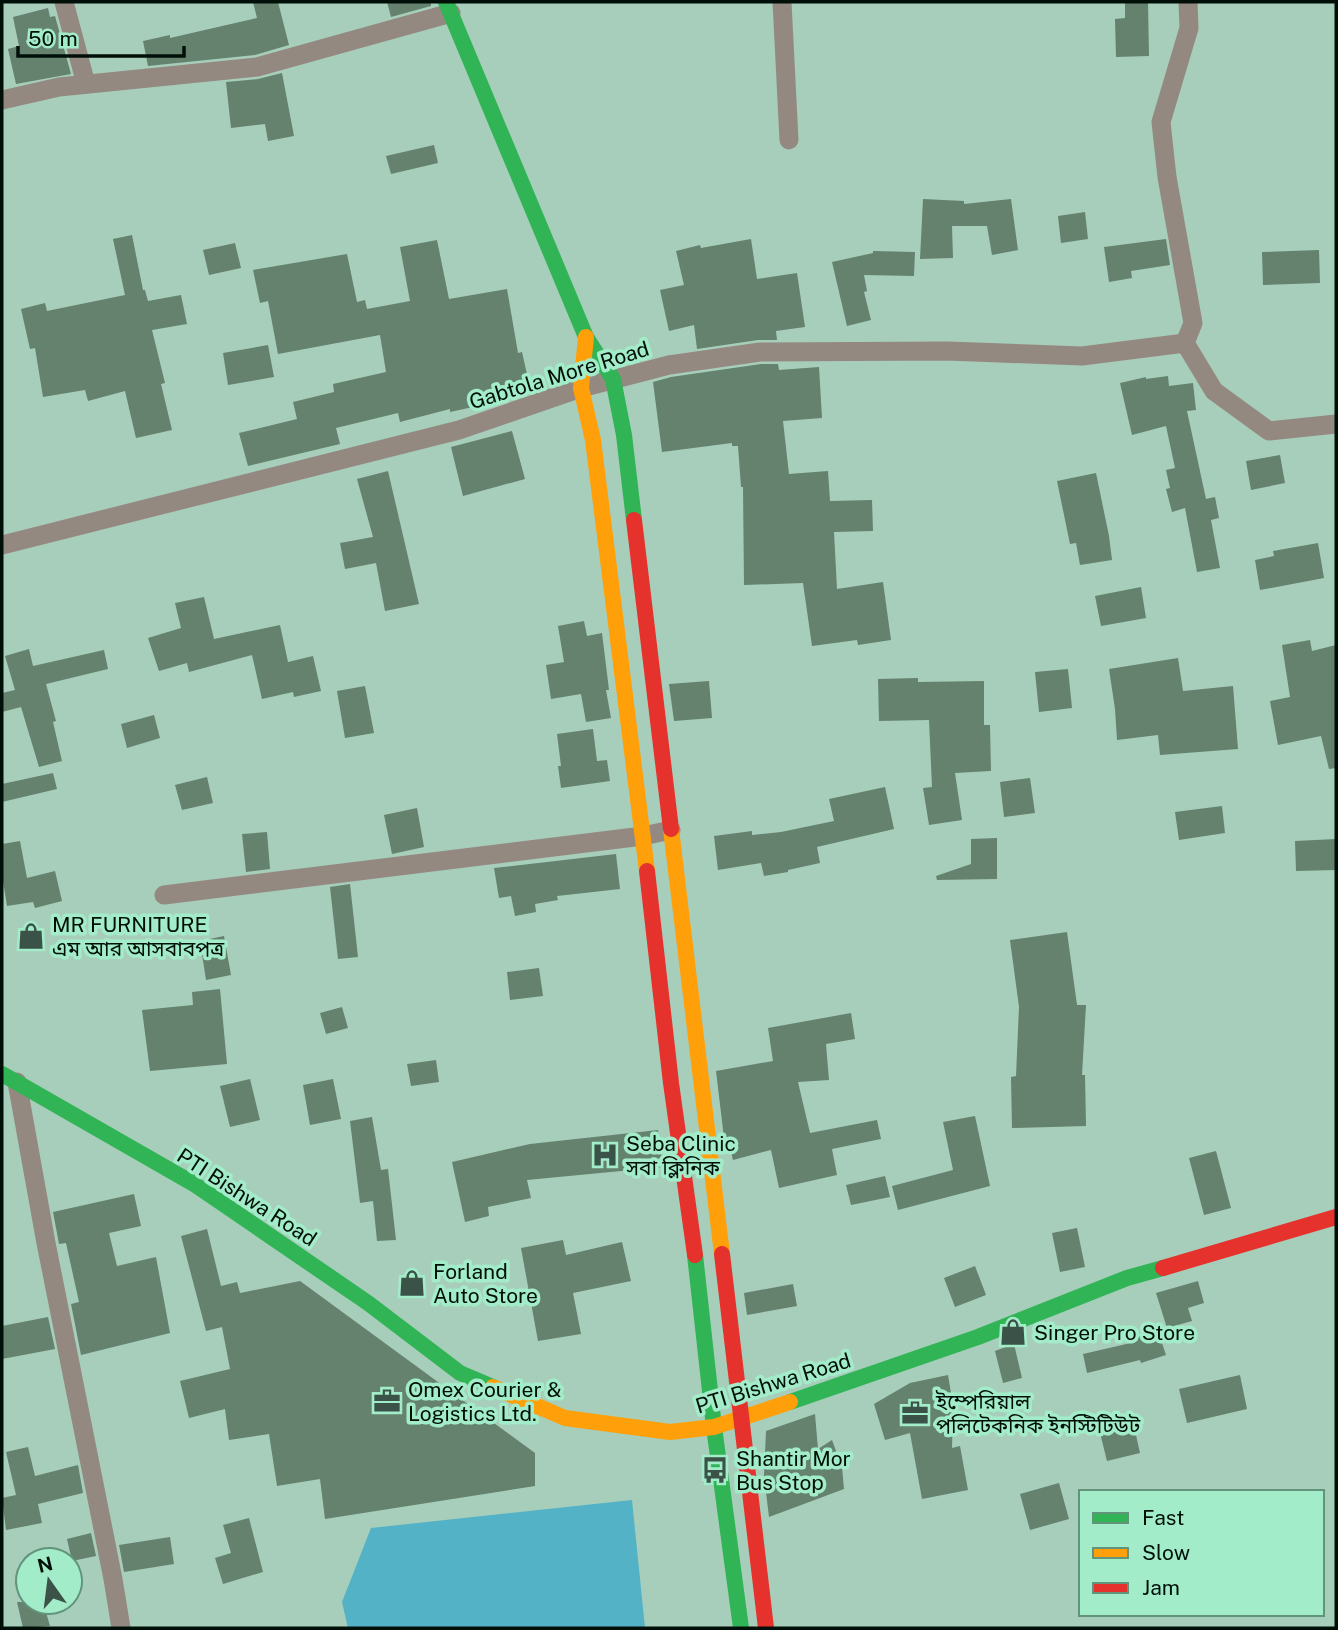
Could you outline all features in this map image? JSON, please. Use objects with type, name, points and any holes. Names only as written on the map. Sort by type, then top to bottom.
[{"type":"main road","points":[[448,7],[586,337],[613,379],[624,435],[766,1628]]},
{"type":"main road","points":[[586,337],[581,388],[593,440],[665,1035],[700,1291],[714,1427],[741,1628]]},
{"type":"main road","points":[[665,1035],[695,1031]]},
{"type":"main road","name":"PTI Bishwa Road","points":[[9,1078],[194,1184],[368,1303],[460,1373],[565,1418],[670,1432],[714,1427],[742,1419],[978,1337],[1127,1278],[1336,1217]]},
{"type":"street","points":[[64,2],[86,84]]},
{"type":"street","points":[[782,2],[789,140]]},
{"type":"street","points":[[1188,2],[1189,28],[1161,122],[1167,177],[1193,323],[1185,344],[1214,391],[1269,431],[1336,424]]},
{"type":"street","points":[[2,100],[59,87],[257,67],[448,7]]},
{"type":"street","name":"Gabtola More Road","points":[[2,545],[459,430],[581,388],[669,365],[760,352],[947,351],[1082,356],[1185,344]]},
{"type":"street","points":[[163,895],[643,836],[671,830]]},
{"type":"street","points":[[9,1078],[46,1243],[121,1628]]},
{"type":"water","points":[[632,1500],[645,1628],[348,1628],[342,1602],[371,1528]]},
{"type":"building","points":[[253,2],[278,2],[289,45],[255,55],[148,66],[143,41],[170,35],[170,38],[257,18]]},
{"type":"building","points":[[387,2],[431,2],[431,6],[391,17]]},
{"type":"building","points":[[1125,2],[1148,2],[1149,56],[1116,57],[1115,19],[1125,18]]},
{"type":"building","points":[[48,8],[50,17],[55,16],[71,74],[16,84],[8,49],[19,46],[13,17]]},
{"type":"building","points":[[282,73],[294,136],[268,141],[265,124],[231,128],[226,82],[258,79]]},
{"type":"building","points":[[434,145],[438,163],[391,174],[386,156]]},
{"type":"building","points":[[923,199],[964,201],[964,204],[1011,199],[1018,250],[992,255],[987,226],[952,226],[953,258],[920,259]]},
{"type":"building","points":[[1085,212],[1088,239],[1061,243],[1058,216]]},
{"type":"building","points":[[132,235],[143,290],[148,301],[181,295],[187,324],[152,330],[165,383],[161,384],[172,430],[136,438],[125,391],[88,401],[85,390],[43,397],[35,348],[30,349],[21,309],[45,303],[47,311],[125,295],[113,239]]},
{"type":"building","points":[[751,239],[757,279],[797,273],[805,327],[776,331],[777,340],[758,340],[697,349],[694,325],[669,331],[660,290],[684,285],[676,251],[700,245],[701,248]]},
{"type":"building","points":[[1166,239],[1170,265],[1131,271],[1132,278],[1109,282],[1104,247]]},
{"type":"building","points":[[437,240],[449,299],[507,289],[518,353],[522,352],[531,392],[515,398],[450,412],[450,409],[400,422],[398,413],[336,428],[340,444],[248,466],[239,433],[297,419],[293,402],[334,392],[333,384],[386,372],[380,335],[278,354],[268,301],[260,303],[253,270],[347,254],[357,302],[365,300],[367,309],[410,301],[400,247]]},
{"type":"building","points":[[235,243],[241,268],[209,275],[203,250]]},
{"type":"building","points":[[1319,250],[1320,283],[1263,285],[1262,252]]},
{"type":"building","points":[[873,251],[915,252],[914,276],[864,275],[867,291],[864,292],[871,320],[847,326],[832,262]]},
{"type":"building","points":[[268,345],[274,377],[228,385],[223,353]]},
{"type":"building","points":[[761,364],[778,364],[779,370],[819,367],[822,418],[783,421],[789,474],[828,471],[830,501],[872,500],[873,531],[834,532],[837,589],[883,582],[891,640],[858,645],[857,640],[812,646],[803,583],[744,585],[743,487],[738,446],[732,446],[732,443],[662,452],[653,382]]},
{"type":"building","points":[[1168,376],[1169,386],[1193,383],[1196,410],[1187,411],[1206,499],[1215,497],[1219,518],[1211,520],[1220,568],[1197,572],[1185,508],[1172,512],[1166,489],[1170,488],[1166,470],[1175,468],[1166,426],[1132,435],[1120,383],[1146,377]]},
{"type":"building","points":[[512,431],[525,479],[463,496],[451,447]]},
{"type":"building","points":[[1280,455],[1285,483],[1251,490],[1246,461]]},
{"type":"building","points":[[388,471],[419,604],[385,611],[376,563],[345,569],[340,543],[373,537],[357,479]]},
{"type":"building","points":[[1096,473],[1112,560],[1080,565],[1076,543],[1070,544],[1057,481]]},
{"type":"building","points":[[1318,543],[1324,578],[1260,590],[1255,560],[1274,556],[1273,551]]},
{"type":"building","points":[[1141,587],[1146,618],[1101,626],[1095,596]]},
{"type":"building","points":[[204,597],[214,639],[280,625],[288,662],[313,656],[321,691],[294,697],[293,692],[262,699],[252,655],[189,672],[187,663],[159,671],[148,638],[181,628],[175,603]]},
{"type":"building","points":[[584,621],[587,636],[602,633],[611,718],[586,722],[581,694],[551,699],[546,665],[564,662],[558,626]]},
{"type":"building","points":[[1310,640],[1312,651],[1336,645],[1336,768],[1329,769],[1321,736],[1278,745],[1270,701],[1290,697],[1282,645]]},
{"type":"building","points":[[29,649],[33,666],[104,650],[108,669],[46,684],[56,721],[53,722],[62,761],[39,767],[21,707],[2,712],[2,693],[15,690],[5,656]]},
{"type":"building","points":[[1178,658],[1183,691],[1233,686],[1238,749],[1160,755],[1158,735],[1117,740],[1109,669]]},
{"type":"building","points":[[1068,669],[1072,708],[1039,712],[1035,672]]},
{"type":"building","points":[[918,678],[918,682],[984,681],[984,725],[990,725],[991,771],[955,773],[962,820],[929,825],[923,788],[932,787],[929,720],[879,721],[878,679]]},
{"type":"building","points":[[709,681],[712,718],[674,721],[669,684]]},
{"type":"building","points":[[365,686],[374,733],[345,738],[337,691]]},
{"type":"building","points":[[154,715],[160,738],[127,748],[121,724]]},
{"type":"building","points":[[593,729],[597,761],[607,760],[610,781],[561,788],[557,734]]},
{"type":"building","points":[[53,773],[57,789],[2,802],[2,784]]},
{"type":"building","points":[[207,777],[213,803],[182,810],[175,785]]},
{"type":"building","points":[[1030,778],[1035,813],[1004,817],[1000,782]]},
{"type":"building","points":[[885,787],[894,829],[817,847],[820,863],[788,872],[764,876],[761,863],[718,870],[714,836],[752,831],[752,835],[781,832],[834,821],[829,799]]},
{"type":"building","points":[[1222,806],[1225,833],[1179,840],[1175,812]]},
{"type":"building","points":[[417,808],[424,847],[392,854],[384,815]]},
{"type":"building","points":[[267,832],[270,869],[246,872],[242,834]]},
{"type":"building","points":[[997,838],[997,879],[937,880],[936,876],[971,864],[971,839]]},
{"type":"building","points":[[1336,839],[1336,870],[1296,871],[1295,841]]},
{"type":"building","points":[[20,841],[27,878],[55,871],[62,901],[35,908],[33,902],[7,906],[2,875],[2,844]]},
{"type":"building","points":[[616,854],[620,889],[557,896],[558,900],[535,904],[536,912],[515,916],[511,896],[499,898],[494,868]]},
{"type":"building","points":[[350,884],[358,957],[338,959],[330,887]]},
{"type":"building","points":[[1067,932],[1077,1005],[1086,1005],[1082,1075],[1085,1075],[1086,1126],[1012,1128],[1011,1077],[1016,1076],[1019,1007],[1010,940]]},
{"type":"building","points":[[224,936],[231,975],[206,980],[200,941]]},
{"type":"building","points":[[539,968],[543,996],[510,1000],[507,972]]},
{"type":"building","points":[[220,989],[227,1064],[150,1071],[142,1010],[193,1005],[192,992]]},
{"type":"building","points":[[342,1007],[348,1028],[326,1034],[320,1013]]},
{"type":"building","points":[[851,1013],[855,1039],[826,1044],[829,1080],[798,1082],[810,1133],[877,1120],[881,1139],[832,1149],[837,1175],[779,1188],[771,1150],[733,1160],[727,1137],[724,1138],[716,1071],[773,1061],[768,1028]]},
{"type":"building","points":[[436,1060],[439,1082],[411,1086],[407,1064]]},
{"type":"building","points":[[250,1079],[260,1120],[230,1127],[220,1086]]},
{"type":"building","points":[[333,1079],[341,1119],[310,1125],[303,1085]]},
{"type":"building","points":[[975,1116],[990,1186],[898,1210],[892,1186],[953,1170],[943,1122]]},
{"type":"building","points":[[372,1117],[381,1170],[388,1169],[396,1240],[377,1241],[373,1201],[360,1203],[350,1121]]},
{"type":"building","points":[[658,1130],[663,1167],[527,1180],[531,1198],[488,1207],[489,1216],[465,1222],[452,1162],[530,1144]]},
{"type":"building","points":[[1216,1151],[1231,1208],[1204,1215],[1189,1158]]},
{"type":"building","points":[[885,1176],[890,1197],[851,1205],[846,1185]]},
{"type":"building","points":[[134,1194],[141,1226],[109,1233],[117,1266],[156,1257],[170,1333],[81,1355],[71,1304],[79,1302],[66,1243],[59,1244],[53,1212]]},
{"type":"building","points":[[1077,1228],[1085,1267],[1060,1272],[1052,1233]]},
{"type":"building","name":"Omex Courier & Logistics Ltd.","points":[[207,1229],[221,1286],[237,1282],[240,1293],[300,1281],[535,1453],[535,1486],[325,1519],[320,1479],[277,1486],[269,1434],[229,1440],[225,1409],[189,1418],[180,1381],[230,1369],[222,1327],[206,1331],[181,1236]]},
{"type":"building","points":[[563,1240],[566,1255],[622,1242],[631,1281],[573,1293],[581,1334],[538,1341],[521,1248]]},
{"type":"building","points":[[975,1266],[986,1295],[955,1307],[944,1278]]},
{"type":"building","points":[[1198,1281],[1204,1303],[1188,1308],[1192,1321],[1167,1328],[1156,1293]]},
{"type":"building","points":[[793,1284],[797,1306],[747,1315],[744,1293]]},
{"type":"building","points":[[48,1317],[55,1349],[2,1359],[2,1326]]},
{"type":"building","points":[[1158,1331],[1166,1355],[1141,1363],[1140,1360],[1087,1373],[1083,1354],[1135,1342],[1133,1338]]},
{"type":"building","points":[[1014,1344],[1022,1378],[1003,1383],[995,1351]]},
{"type":"building","points":[[948,1375],[953,1405],[952,1448],[960,1446],[968,1490],[922,1499],[910,1433],[885,1440],[874,1404],[910,1383]]},
{"type":"building","points":[[1240,1375],[1247,1409],[1187,1423],[1179,1389]]},
{"type":"building","points":[[815,1414],[818,1449],[832,1440],[842,1467],[844,1489],[769,1517],[764,1476],[766,1431]]},
{"type":"building","points":[[1134,1426],[1140,1453],[1107,1461],[1100,1433]]},
{"type":"building","points":[[28,1447],[35,1476],[78,1465],[83,1493],[38,1504],[42,1523],[6,1530],[2,1498],[16,1495],[6,1452]]},
{"type":"building","points":[[1059,1483],[1069,1519],[1030,1530],[1020,1494]]},
{"type":"building","points":[[249,1518],[263,1572],[223,1584],[215,1558],[231,1553],[223,1525]]},
{"type":"building","points":[[91,1533],[96,1556],[84,1558],[84,1546],[69,1546],[67,1539]]},
{"type":"building","points":[[170,1537],[174,1564],[124,1572],[119,1545]]},
{"type":"building","points":[[20,1616],[47,1616],[50,1626],[23,1628]]},
{"type":"traffic: fast","points":[[446,2],[586,337],[613,379],[624,435],[634,520]]},
{"type":"traffic: fast","points":[[2,1074],[194,1184],[368,1303],[460,1373],[493,1387]]},
{"type":"traffic: fast","points":[[695,1255],[714,1427],[741,1628]]},
{"type":"traffic: fast","points":[[790,1402],[978,1337],[1127,1278],[1163,1268]]},
{"type":"traffic: slow","points":[[586,337],[581,388],[593,440],[647,871]]},
{"type":"traffic: slow","points":[[671,829],[722,1254]]},
{"type":"traffic: slow","points":[[493,1387],[565,1418],[670,1432],[714,1427],[790,1402]]},
{"type":"traffic: jam","points":[[634,520],[671,829]]},
{"type":"traffic: jam","points":[[647,871],[671,1083],[695,1255]]},
{"type":"traffic: jam","points":[[1163,1268],[1336,1217]]},
{"type":"traffic: jam","points":[[722,1254],[766,1628]]},
{"type":"place","name":"MR FURNITURE এম আর আসবাবপত্র","points":[[31,936]]},
{"type":"place","name":"Seba Clinic সবা ক্লিনিক","points":[[605,1155]]},
{"type":"place","name":"Forland Auto Store","points":[[412,1283]]},
{"type":"place","name":"Singer Pro Store","points":[[1013,1332]]},
{"type":"place","name":"Omex Courier & Logistics Ltd.","points":[[387,1401]]},
{"type":"place","name":"ইম্পেরিয়াল পলিটেকনিক ইনস্টিটিউট","points":[[915,1413]]},
{"type":"place","name":"Shantir Mor Bus Stop","points":[[715,1470]]}]
